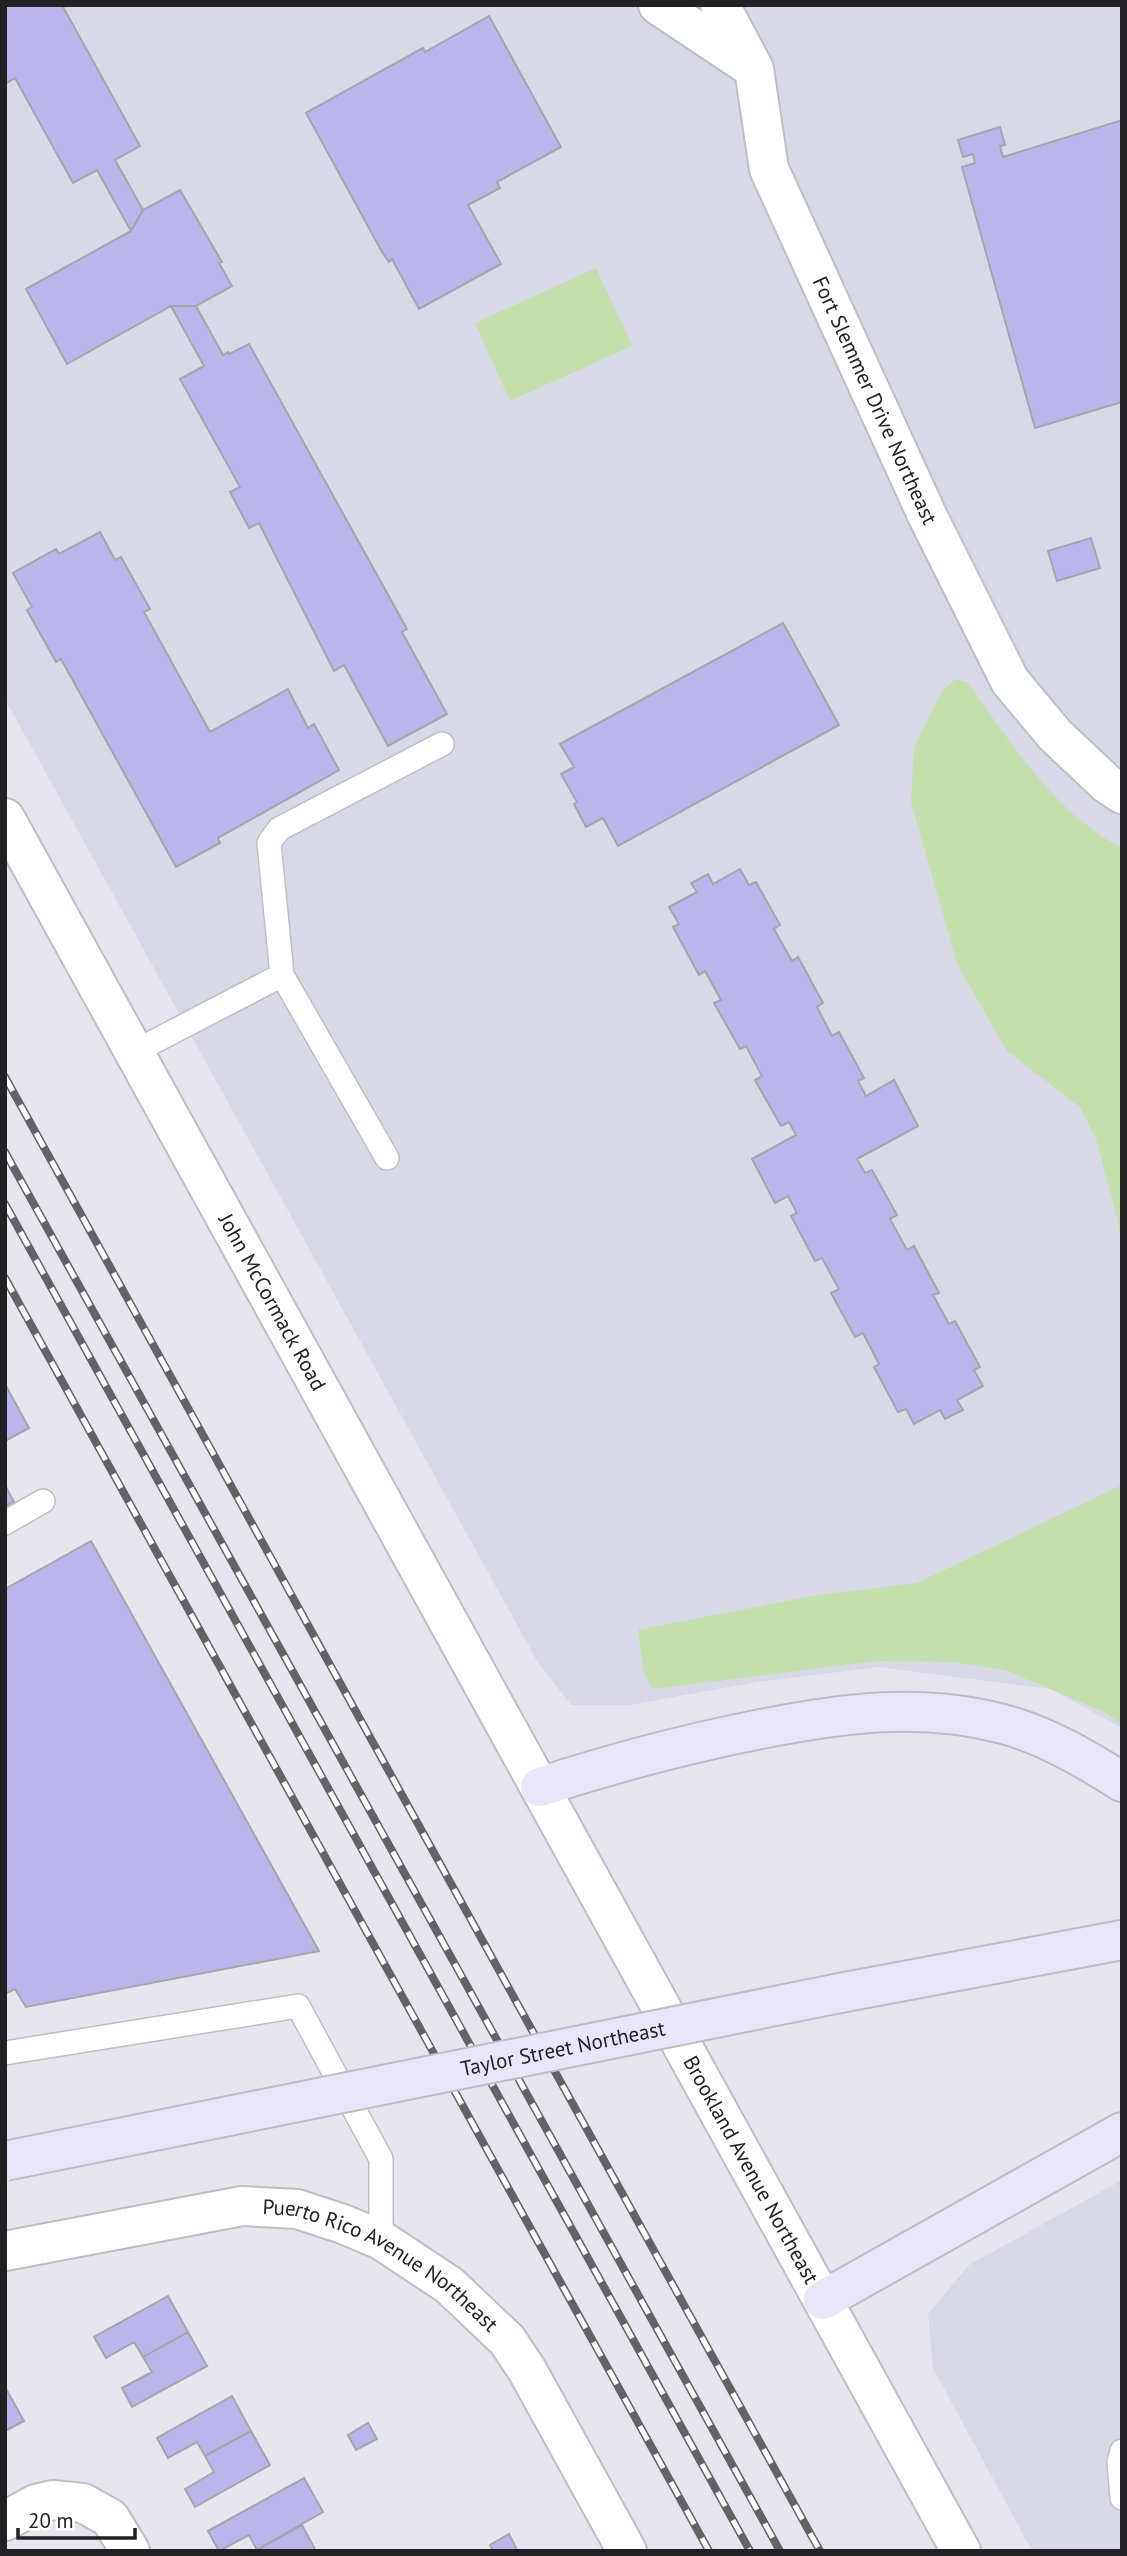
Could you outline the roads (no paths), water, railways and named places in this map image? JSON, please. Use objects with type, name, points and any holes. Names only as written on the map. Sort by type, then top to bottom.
[{"type":"main road","points":[[540,1787],[596,1769],[714,1738],[839,1714],[913,1711],[968,1716],[1005,1724],[1072,1753],[1122,1782]]},
{"type":"main road","name":"Taylor Street Northeast","points":[[5,2161],[840,1993],[1122,1940]]},
{"type":"main road","points":[[823,2300],[1122,2132]]},
{"type":"street","points":[[658,5],[754,69]]},
{"type":"street","name":"Fort Slemmer Drive Northeast","points":[[720,5],[754,69],[769,169],[927,515],[1010,681],[1055,734],[1107,784],[1122,794]]},
{"type":"street","name":"John McCormack Road","points":[[5,818],[540,1787]]},
{"type":"street","name":"Brookland Avenue Northeast","points":[[540,1787],[961,2551]]},
{"type":"street","name":"Puerto Rico Avenue Northeast","points":[[5,2251],[242,2206],[286,2207],[343,2224],[381,2240],[449,2284],[507,2340],[527,2370],[627,2551]]},
{"type":"street","points":[[5,2521],[36,2504],[53,2500],[83,2503],[110,2518],[130,2551]]},
{"type":"lane","points":[[387,1158],[282,975],[269,843],[279,829],[442,744]]},
{"type":"lane","points":[[134,1052],[282,975]]},
{"type":"lane","points":[[5,1523],[43,1501]]},
{"type":"lane","points":[[5,2053],[298,2006],[381,2159],[381,2240]]},
{"type":"lane","points":[[1122,2451],[1119,2462],[1122,2498]]},
{"type":"railway","points":[[5,1077],[820,2551]]},
{"type":"railway","points":[[5,1152],[780,2551]]},
{"type":"railway","points":[[5,1204],[750,2551]]},
{"type":"railway","points":[[5,1278],[709,2551]]}]
